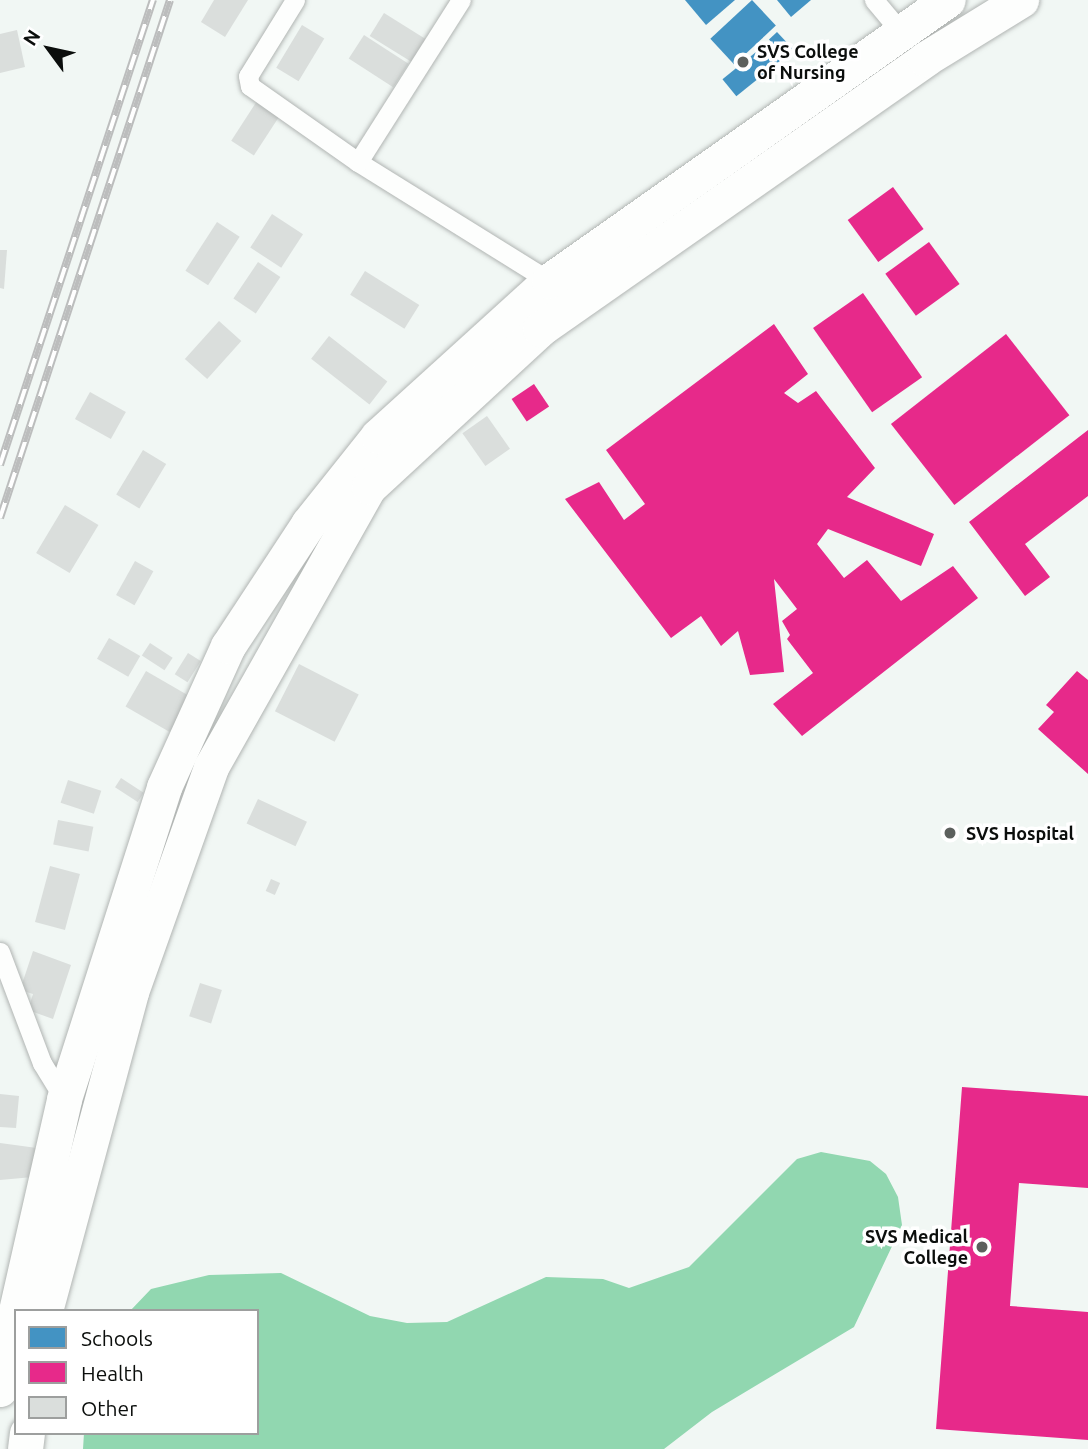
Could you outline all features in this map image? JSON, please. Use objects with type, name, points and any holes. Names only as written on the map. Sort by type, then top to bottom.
[{"type":"highway","points":[[17,1309],[64,1100],[164,787],[228,646],[308,524],[379,436],[549,282],[900,31],[948,0]]},
{"type":"highway","points":[[46,1309],[131,992],[211,767],[369,487],[540,330],[913,67],[1021,0]]},
{"type":"highway","points":[[0,1389],[14,1322]]},
{"type":"street","points":[[295,0],[248,76],[250,86],[358,162],[549,282]]},
{"type":"street","points":[[358,162],[461,0]]},
{"type":"street","points":[[874,0],[900,31]]},
{"type":"street","points":[[2,963],[42,1063],[64,1100]]},
{"type":"shaded area","points":[[821,1152],[870,1161],[886,1174],[898,1197],[902,1225],[854,1327],[712,1412],[664,1449],[83,1449],[84,1435],[259,1435],[259,1309],[132,1309],[151,1289],[209,1275],[281,1273],[370,1316],[407,1323],[447,1322],[546,1277],[603,1279],[629,1288],[689,1267],[797,1159]]},
{"type":"building: Schools","points":[[685,0],[735,0],[706,25]]},
{"type":"building: Schools","points":[[752,0],[776,26],[734,64],[710,39]]},
{"type":"building: Schools","points":[[777,0],[811,0],[791,17]]},
{"type":"building: Schools","points":[[777,32],[792,48],[784,56],[769,40]]},
{"type":"building: Schools","points":[[766,44],[780,61],[736,96],[722,79]]},
{"type":"building: Health","points":[[893,187],[924,229],[878,262],[848,220]]},
{"type":"building: Health","points":[[929,242],[960,284],[916,316],[885,274]]},
{"type":"building: Health","points":[[863,293],[922,377],[872,412],[813,328]]},
{"type":"building: Health","points":[[774,324],[808,374],[784,393],[798,403],[816,391],[875,468],[847,497],[934,534],[921,566],[828,529],[817,544],[844,578],[867,560],[901,601],[953,566],[978,598],[802,736],[773,704],[813,673],[787,639],[790,635],[782,621],[797,609],[774,579],[784,672],[750,675],[738,631],[721,646],[701,616],[671,638],[565,499],[599,482],[624,520],[645,504],[606,450]]},
{"type":"building: Health","points":[[1006,334],[1069,415],[954,505],[891,424]]},
{"type":"building: Health","points":[[534,384],[549,406],[527,421],[512,399]]},
{"type":"building: Health","points":[[1088,430],[1088,496],[1025,544],[1050,577],[1025,596],[969,522]]},
{"type":"building: Health","points":[[1077,671],[1088,680],[1088,774],[1038,729],[1054,712],[1046,705]]},
{"type":"building: Health","name":"SVS Medical College","points":[[962,1087],[1088,1096],[1088,1188],[1019,1183],[1010,1306],[1088,1312],[1088,1440],[936,1429]]},
{"type":"building: Other","points":[[214,0],[248,0],[225,37],[201,22]]},
{"type":"building: Other","points":[[384,13],[426,39],[411,62],[370,36]]},
{"type":"building: Other","points":[[302,25],[324,38],[299,81],[276,68]]},
{"type":"building: Other","points":[[17,30],[25,67],[0,73],[0,34]]},
{"type":"building: Other","points":[[364,35],[408,64],[393,87],[349,58]]},
{"type":"building: Other","points":[[259,98],[282,113],[254,155],[231,141]]},
{"type":"building: Other","points":[[272,214],[303,234],[281,268],[250,248]]},
{"type":"building: Other","points":[[217,222],[240,237],[208,285],[185,271]]},
{"type":"building: Other","points":[[0,250],[7,250],[4,289],[0,288]]},
{"type":"building: Other","points":[[258,262],[280,277],[256,314],[233,298]]},
{"type":"building: Other","points":[[365,271],[419,305],[404,329],[350,295]]},
{"type":"building: Other","points":[[219,321],[241,341],[207,379],[185,359]]},
{"type":"building: Other","points":[[329,336],[387,382],[369,404],[311,359]]},
{"type":"building: Other","points":[[90,392],[126,412],[111,439],[75,419]]},
{"type":"building: Other","points":[[487,416],[510,449],[485,466],[462,433]]},
{"type":"building: Other","points":[[143,450],[166,464],[139,508],[116,495]]},
{"type":"building: Other","points":[[65,505],[98,525],[70,573],[36,553]]},
{"type":"building: Other","points":[[135,561],[153,571],[134,605],[116,595]]},
{"type":"building: Other","points":[[109,638],[140,656],[128,677],[97,659]]},
{"type":"building: Other","points":[[150,643],[173,658],[164,670],[142,656]]},
{"type":"building: Other","points":[[188,653],[201,661],[187,682],[175,674]]},
{"type":"building: Other","points":[[299,664],[359,694],[335,742],[275,711]]},
{"type":"building: Other","points":[[146,671],[190,696],[170,732],[126,707]]},
{"type":"building: Other","points":[[121,778],[144,793],[138,802],[115,787]]},
{"type":"building: Other","points":[[68,780],[101,791],[94,814],[61,803]]},
{"type":"building: Other","points":[[258,799],[307,822],[296,846],[247,823]]},
{"type":"building: Other","points":[[58,820],[93,827],[89,851],[53,845]]},
{"type":"building: Other","points":[[50,866],[80,874],[65,930],[35,922]]},
{"type":"building: Other","points":[[271,879],[280,883],[275,895],[266,891]]},
{"type":"building: Other","points":[[33,951],[71,965],[53,1019],[28,1010],[33,994],[20,990]]},
{"type":"building: Other","points":[[200,983],[222,990],[211,1023],[189,1016]]},
{"type":"building: Other","points":[[0,1094],[19,1096],[16,1128],[0,1127]]},
{"type":"building: Other","points":[[0,1143],[37,1148],[33,1177],[0,1180]]},
{"type":"railway","points":[[0,465],[153,0]]},
{"type":"railway","points":[[0,518],[170,0]]},
{"type":"place","name":"SVS College of Nursing","points":[[743,62]]},
{"type":"place","name":"SVS Hospital","points":[[950,833]]},
{"type":"place","name":"SVS Medical College","points":[[982,1247]]}]
